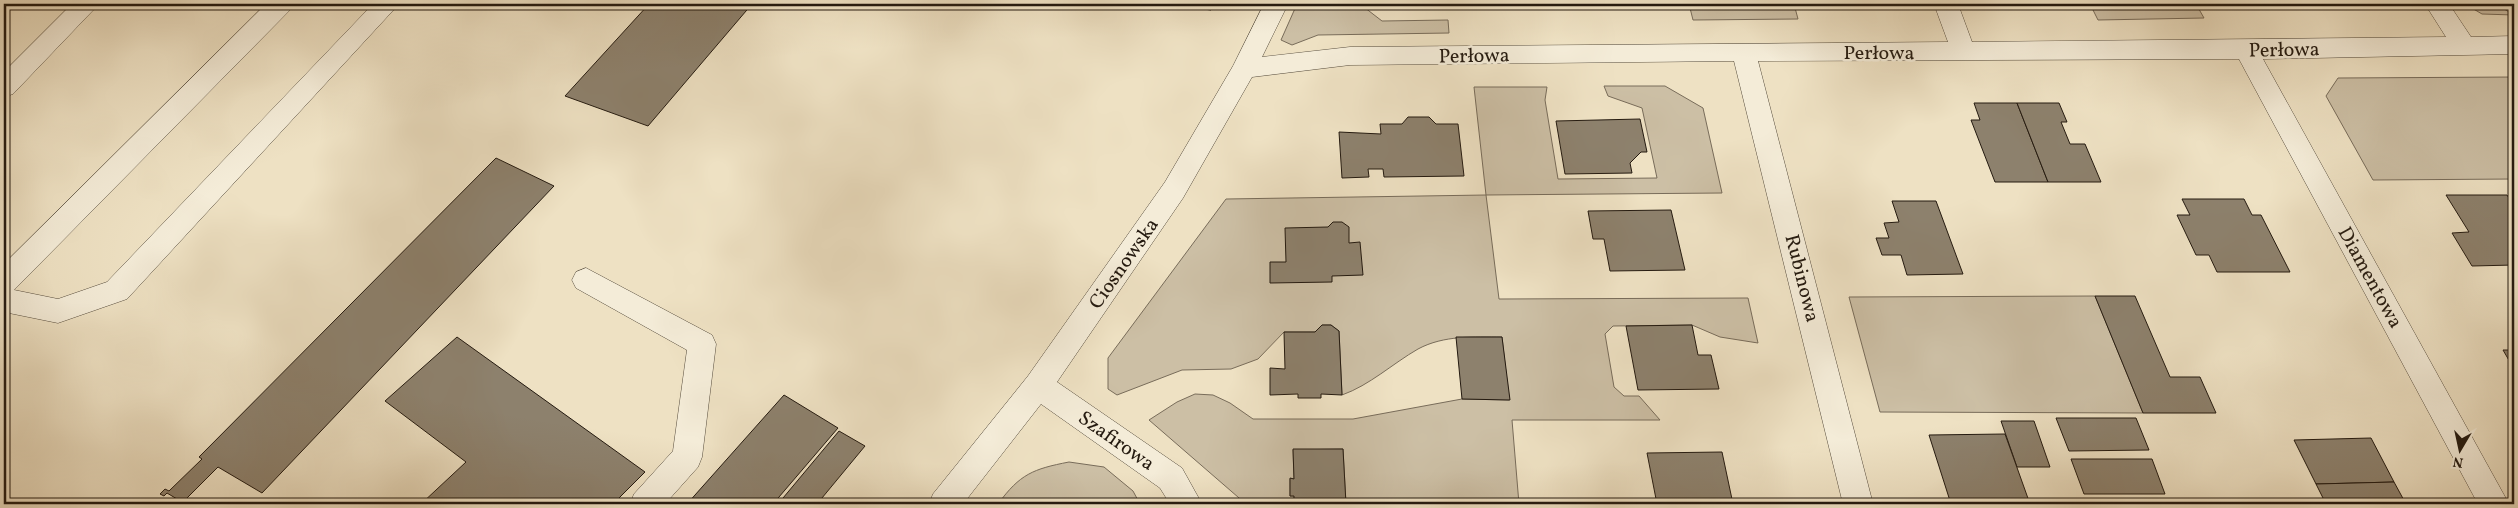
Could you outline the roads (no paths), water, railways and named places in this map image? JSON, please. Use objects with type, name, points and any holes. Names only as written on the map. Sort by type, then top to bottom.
[{"type":"street","points":[[4,87],[88,4]]},
{"type":"street","points":[[4,282],[281,4]]},
{"type":"street","points":[[4,300],[58,311],[117,291],[388,4]]},
{"type":"street","name":"Ciosnowska","points":[[944,504],[1038,385],[1174,190],[1244,69],[1276,4]]},
{"type":"street","points":[[1946,4],[1964,52]]},
{"type":"street","points":[[2437,4],[2464,45]]},
{"type":"street","name":"Perłowa","points":[[1244,69],[1350,56],[2246,50],[2514,45]]},
{"type":"street","name":"Diamentowa","points":[[2246,50],[2494,504]]},
{"type":"street","name":"Rubinowa","points":[[1744,53],[1787,216],[1858,504]]},
{"type":"street","points":[[586,280],[702,344],[687,457],[645,504]]},
{"type":"street","name":"Szafirowa","points":[[1038,385],[1171,478],[1187,504]]}]
